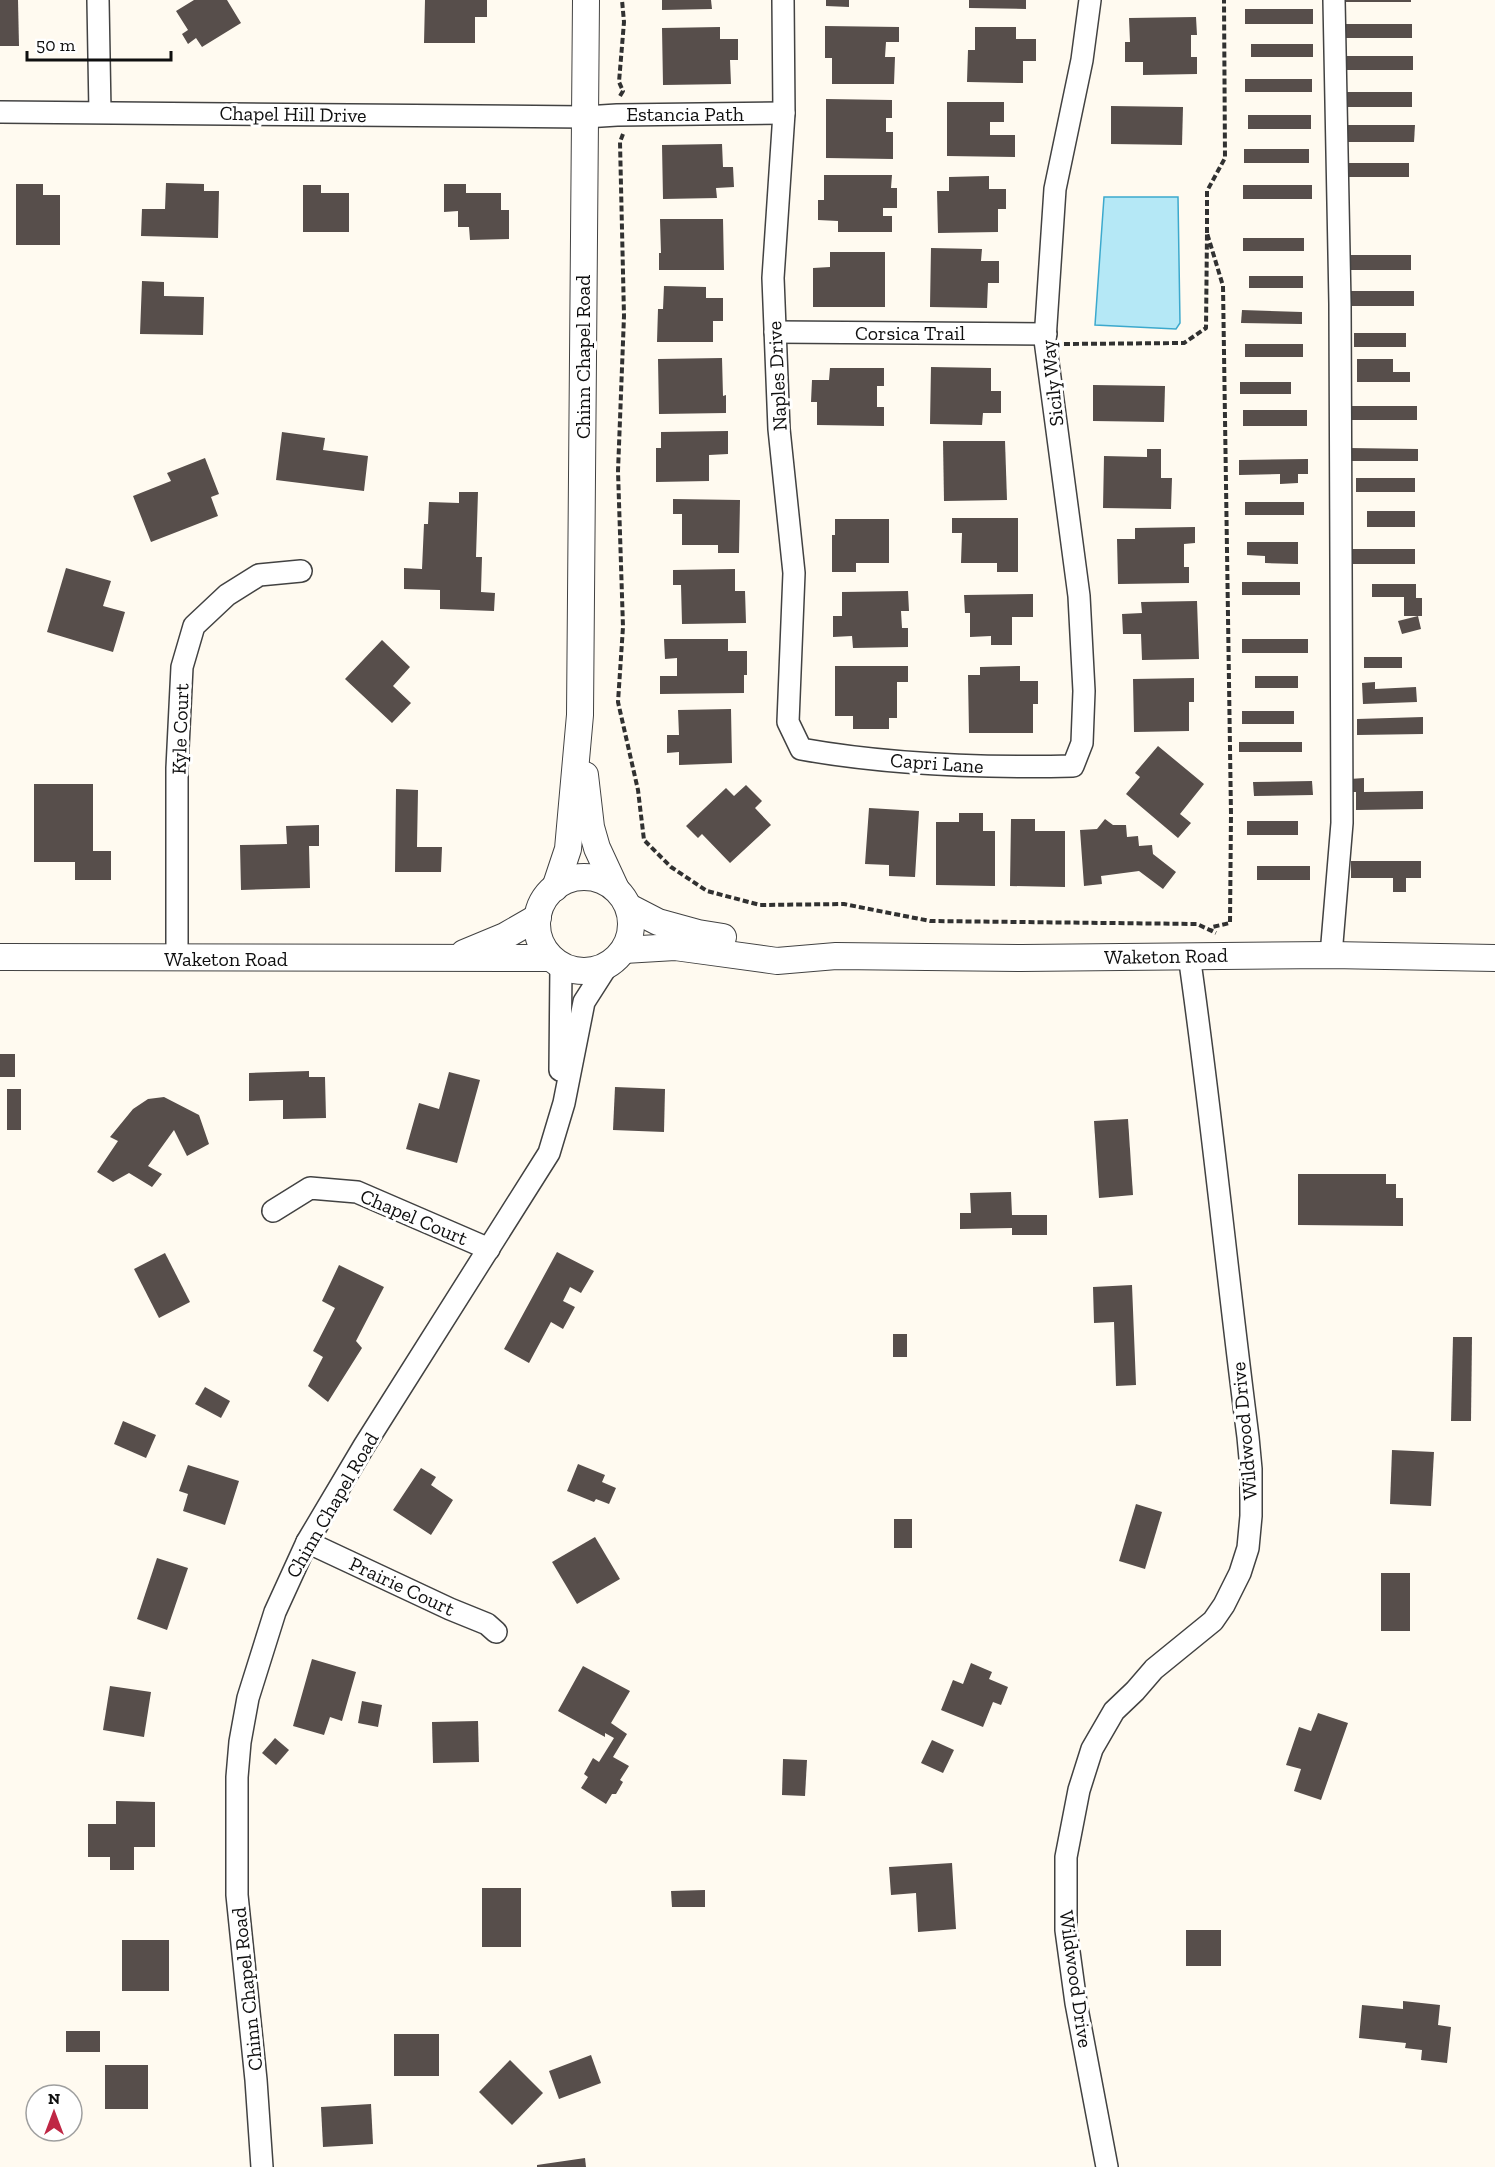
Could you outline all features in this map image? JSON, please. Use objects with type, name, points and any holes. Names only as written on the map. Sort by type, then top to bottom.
[{"type":"street","points":[[98,0],[100,112]]},
{"type":"street","name":"Chinn Chapel Road","points":[[555,888],[568,849],[580,715],[586,0]]},
{"type":"street","name":"Naples Drive","points":[[783,0],[784,113],[773,278],[779,429],[794,573],[788,722],[801,749]]},
{"type":"street","name":"Sicily Way","points":[[1073,766],[1082,743],[1084,691],[1079,596],[1046,339],[1055,189],[1082,60],[1090,0]]},
{"type":"street","points":[[1331,955],[1342,823],[1340,304],[1334,0]]},
{"type":"street","name":"Chapel Hill Drive","points":[[0,112],[585,117]]},
{"type":"street","name":"Estancia Path","points":[[585,117],[784,113]]},
{"type":"street","name":"Corsica Trail","points":[[775,332],[1046,339]]},
{"type":"street","name":"Kyle Court","points":[[177,958],[177,768],[182,668],[194,626],[227,596],[259,575],[301,571]]},
{"type":"street","name":"Chinn Chapel Road","points":[[580,715],[591,827],[597,848],[622,898]]},
{"type":"street","name":"Capri Lane","points":[[801,749],[840,756],[1001,768],[1073,766]]},
{"type":"street","points":[[587,877],[598,879],[622,898],[632,928],[630,940],[615,958],[596,970],[584,972],[556,962],[539,940],[538,917],[541,906],[555,888],[576,878],[587,877]]},
{"type":"street","name":"Waketon Road","points":[[622,898],[658,922],[675,927],[836,956]]},
{"type":"street","name":"Waketon Road","points":[[453,958],[505,936],[538,917]]},
{"type":"street","name":"Waketon Road","points":[[615,958],[675,947],[777,961],[836,956],[1021,958],[1331,955],[1495,958]]},
{"type":"street","name":"Wildwood Drive","points":[[1107,2167],[1076,2003],[1066,1930],[1066,1857],[1079,1790],[1092,1749],[1114,1711],[1154,1669],[1213,1621],[1224,1605],[1240,1574],[1248,1548],[1251,1516],[1248,1437],[1208,1090],[1189,955]]},
{"type":"street","name":"Waketon Road","points":[[0,957],[453,958],[556,962]]},
{"type":"street","name":"Chinn Chapel Road","points":[[262,2167],[256,2080],[237,1895],[237,1777],[240,1742],[248,1698],[274,1612],[307,1542],[364,1446],[549,1153],[564,1103],[584,1002],[615,958]]},
{"type":"street","name":"Chinn Chapel Road","points":[[556,962],[560,1074],[564,1103]]},
{"type":"street","name":"Chapel Court","points":[[273,1211],[310,1188],[357,1192],[489,1249]]},
{"type":"street","name":"Prairie Court","points":[[307,1542],[450,1610],[487,1624],[496,1632]]},
{"type":"path","points":[[622,0],[624,22],[619,82],[623,91],[617,104],[617,115],[618,128],[623,135],[620,142],[624,316],[618,471],[623,627],[618,702],[638,790],[644,840],[671,867],[706,891],[760,905],[844,904],[930,921],[1197,924]]},
{"type":"path","points":[[1046,339],[1184,343],[1206,328],[1207,191],[1225,158],[1224,0]]},
{"type":"path","points":[[1207,233],[1223,286],[1231,814],[1230,923],[1216,925],[1211,931]]},
{"type":"water","points":[[1104,197],[1178,197],[1180,323],[1176,329],[1095,325]]},
{"type":"building","points":[[0,0],[18,0],[19,46],[0,46]]},
{"type":"building","points":[[194,0],[227,0],[241,23],[202,47],[196,38],[188,44],[182,34],[188,30],[176,11]]},
{"type":"building","points":[[425,0],[487,0],[487,17],[475,17],[475,43],[424,43]]},
{"type":"building","points":[[662,0],[711,0],[712,9],[662,10]]},
{"type":"building","points":[[826,0],[849,0],[849,7],[826,6]]},
{"type":"building","points":[[969,0],[1026,0],[1026,9],[969,8]]},
{"type":"building","points":[[1345,0],[1411,0],[1411,2],[1345,2]]},
{"type":"building","points":[[1245,9],[1313,9],[1313,24],[1245,24]]},
{"type":"building","points":[[1196,17],[1197,35],[1191,35],[1191,57],[1197,57],[1197,74],[1143,75],[1143,62],[1125,62],[1125,42],[1130,42],[1129,18]]},
{"type":"building","points":[[1345,24],[1412,24],[1412,38],[1345,38]]},
{"type":"building","points":[[825,26],[899,27],[899,42],[886,42],[885,57],[895,57],[894,84],[832,84],[832,58],[825,58]]},
{"type":"building","points":[[720,27],[720,39],[738,39],[738,60],[730,60],[731,84],[663,85],[662,28]]},
{"type":"building","points":[[975,27],[1016,27],[1016,39],[1036,39],[1036,61],[1023,61],[1023,83],[967,82],[968,50],[975,50]]},
{"type":"building","points":[[1251,44],[1313,44],[1313,57],[1251,57]]},
{"type":"building","points":[[1347,56],[1413,56],[1413,70],[1347,70]]},
{"type":"building","points":[[1245,79],[1312,79],[1312,92],[1245,92]]},
{"type":"building","points":[[1345,92],[1412,92],[1412,107],[1345,107]]},
{"type":"building","points":[[826,99],[892,100],[892,118],[886,118],[886,132],[893,132],[893,159],[826,158]]},
{"type":"building","points":[[947,102],[1004,102],[1004,122],[990,122],[990,135],[1015,135],[1015,157],[947,156]]},
{"type":"building","points":[[1111,106],[1183,107],[1182,145],[1111,144]]},
{"type":"building","points":[[1248,115],[1311,115],[1311,129],[1248,129]]},
{"type":"building","points":[[1346,125],[1415,125],[1414,142],[1346,142]]},
{"type":"building","points":[[722,144],[723,167],[733,167],[734,187],[716,188],[717,198],[663,199],[662,145]]},
{"type":"building","points":[[1244,149],[1309,149],[1309,163],[1244,163]]},
{"type":"building","points":[[1343,163],[1409,163],[1409,177],[1343,177]]},
{"type":"building","points":[[824,175],[892,175],[891,188],[897,188],[897,208],[883,208],[883,216],[892,216],[892,232],[838,232],[838,221],[818,220],[818,200],[824,200]]},
{"type":"building","points":[[989,176],[989,189],[1006,189],[1006,209],[998,209],[998,232],[938,233],[937,191],[949,191],[949,177]]},
{"type":"building","points":[[166,183],[204,184],[204,191],[219,191],[218,238],[141,236],[142,209],[165,209]]},
{"type":"building","points":[[16,184],[43,184],[43,195],[60,195],[60,245],[16,245]]},
{"type":"building","points":[[444,184],[466,184],[466,193],[501,193],[501,210],[509,210],[509,239],[470,240],[469,227],[458,227],[458,211],[444,212]]},
{"type":"building","points":[[303,185],[321,185],[321,193],[349,193],[349,232],[303,232]]},
{"type":"building","points":[[1243,185],[1312,185],[1312,199],[1243,199]]},
{"type":"building","points":[[660,219],[723,219],[724,270],[659,270]]},
{"type":"building","points":[[1243,238],[1304,238],[1304,251],[1243,251]]},
{"type":"building","points":[[931,248],[982,249],[981,261],[999,261],[999,283],[988,283],[987,308],[930,307]]},
{"type":"building","points":[[830,252],[885,252],[885,307],[813,307],[813,268],[830,267]]},
{"type":"building","points":[[1342,255],[1411,255],[1411,270],[1342,270]]},
{"type":"building","points":[[1249,276],[1303,276],[1303,288],[1249,288]]},
{"type":"building","points":[[142,281],[164,282],[164,296],[204,297],[203,335],[140,334]]},
{"type":"building","points":[[664,286],[706,287],[706,298],[723,298],[723,321],[713,321],[713,342],[657,342],[658,309],[663,309]]},
{"type":"building","points":[[1345,291],[1414,291],[1414,306],[1345,306]]},
{"type":"building","points":[[1242,310],[1302,312],[1302,324],[1241,323]]},
{"type":"building","points":[[1354,333],[1406,333],[1406,347],[1354,347]]},
{"type":"building","points":[[1245,344],[1303,344],[1303,357],[1245,357]]},
{"type":"building","points":[[722,358],[726,413],[659,414],[658,359]]},
{"type":"building","points":[[1357,359],[1393,359],[1393,372],[1410,372],[1410,382],[1357,382]]},
{"type":"building","points":[[931,367],[991,368],[991,391],[1001,391],[1001,413],[983,413],[982,425],[930,424]]},
{"type":"building","points":[[830,368],[884,368],[884,386],[877,386],[877,407],[884,407],[884,426],[817,425],[817,402],[811,402],[812,380],[829,380]]},
{"type":"building","points":[[1240,382],[1291,382],[1291,394],[1240,394]]},
{"type":"building","points":[[1093,385],[1165,386],[1164,422],[1093,421]]},
{"type":"building","points":[[1347,406],[1417,406],[1417,420],[1347,420]]},
{"type":"building","points":[[1243,410],[1307,410],[1307,426],[1243,426]]},
{"type":"building","points":[[728,431],[728,454],[709,455],[709,481],[656,482],[656,448],[661,448],[661,432]]},
{"type":"building","points":[[282,432],[325,438],[323,450],[368,456],[364,491],[276,480]]},
{"type":"building","points":[[943,441],[1005,441],[1007,500],[944,501]]},
{"type":"building","points":[[1349,448],[1418,449],[1418,461],[1348,461]]},
{"type":"building","points":[[1147,449],[1161,449],[1161,478],[1172,478],[1171,509],[1103,508],[1104,456],[1147,457]]},
{"type":"building","points":[[205,458],[219,494],[211,497],[218,516],[151,542],[133,496],[171,481],[167,473]]},
{"type":"building","points":[[1308,459],[1308,474],[1298,474],[1298,483],[1280,484],[1280,474],[1239,475],[1239,460]]},
{"type":"building","points":[[1356,478],[1415,478],[1415,492],[1356,492]]},
{"type":"building","points":[[459,492],[478,492],[476,557],[482,557],[481,592],[495,593],[494,611],[440,609],[440,590],[404,589],[404,568],[422,569],[424,524],[428,524],[429,502],[459,503]]},
{"type":"building","points":[[673,499],[740,500],[739,553],[718,553],[718,545],[682,545],[682,514],[673,514]]},
{"type":"building","points":[[1245,502],[1304,502],[1304,515],[1245,515]]},
{"type":"building","points":[[1367,511],[1415,511],[1415,527],[1367,527]]},
{"type":"building","points":[[952,518],[1018,518],[1018,572],[997,572],[997,563],[961,563],[962,533],[952,533]]},
{"type":"building","points":[[835,519],[889,519],[889,563],[856,563],[856,572],[832,572],[832,535],[835,535]]},
{"type":"building","points":[[1195,527],[1195,543],[1184,544],[1184,567],[1189,567],[1189,583],[1118,584],[1117,539],[1135,539],[1135,528]]},
{"type":"building","points":[[1247,542],[1298,542],[1298,564],[1265,563],[1265,556],[1247,555]]},
{"type":"building","points":[[1346,549],[1415,549],[1415,564],[1346,564]]},
{"type":"building","points":[[66,568],[111,581],[103,606],[125,612],[113,652],[47,632]]},
{"type":"building","points":[[735,569],[735,591],[745,591],[746,623],[682,624],[681,585],[673,585],[673,570]]},
{"type":"building","points":[[1242,582],[1300,582],[1300,595],[1242,595]]},
{"type":"building","points":[[1372,584],[1416,584],[1416,598],[1422,598],[1422,616],[1404,616],[1404,597],[1372,597]]},
{"type":"building","points":[[908,591],[909,611],[901,611],[902,628],[908,628],[908,647],[853,648],[852,636],[833,637],[833,616],[842,616],[842,592]]},
{"type":"building","points":[[1033,594],[1033,617],[1012,617],[1012,645],[991,645],[991,636],[970,637],[970,613],[965,613],[964,595]]},
{"type":"building","points":[[1197,601],[1199,659],[1142,660],[1141,634],[1123,634],[1122,614],[1142,613],[1141,602]]},
{"type":"building","points":[[1418,616],[1421,629],[1402,634],[1398,621]]},
{"type":"building","points":[[664,639],[728,639],[728,651],[747,651],[744,693],[660,694],[660,676],[677,676],[677,658],[665,659]]},
{"type":"building","points":[[1242,639],[1308,639],[1308,653],[1242,653]]},
{"type":"building","points":[[382,640],[410,667],[393,686],[411,703],[392,723],[345,679]]},
{"type":"building","points":[[1364,657],[1402,657],[1402,668],[1364,668]]},
{"type":"building","points":[[835,666],[908,666],[908,682],[897,682],[897,718],[889,718],[889,729],[853,729],[853,716],[835,716]]},
{"type":"building","points":[[1020,666],[1020,681],[1038,681],[1038,704],[1033,704],[1033,733],[969,733],[968,675],[980,675],[980,667]]},
{"type":"building","points":[[1255,676],[1298,676],[1298,688],[1255,688]]},
{"type":"building","points":[[1194,678],[1194,702],[1189,702],[1189,731],[1134,732],[1133,679]]},
{"type":"building","points":[[1375,682],[1375,689],[1416,687],[1417,702],[1363,704],[1362,683]]},
{"type":"building","points":[[731,709],[732,763],[679,765],[679,752],[667,753],[667,735],[679,735],[678,710]]},
{"type":"building","points":[[1242,711],[1294,711],[1294,724],[1242,724]]},
{"type":"building","points":[[1423,717],[1423,734],[1357,735],[1357,719]]},
{"type":"building","points":[[1239,742],[1302,742],[1302,752],[1239,752]]},
{"type":"building","points":[[1158,746],[1204,784],[1180,814],[1191,823],[1178,838],[1126,794],[1140,777],[1135,773]]},
{"type":"building","points":[[1364,778],[1364,792],[1423,791],[1423,809],[1356,810],[1356,792],[1350,792],[1350,779]]},
{"type":"building","points":[[1312,781],[1313,795],[1254,796],[1253,782]]},
{"type":"building","points":[[34,784],[93,784],[93,851],[111,851],[111,880],[75,880],[75,862],[34,862]]},
{"type":"building","points":[[746,785],[762,801],[755,808],[771,825],[730,863],[702,834],[698,838],[686,826],[726,788],[734,796]]},
{"type":"building","points":[[396,789],[418,790],[417,847],[442,847],[441,872],[395,872]]},
{"type":"building","points":[[869,808],[919,811],[915,877],[889,876],[889,865],[865,864]]},
{"type":"building","points":[[959,813],[983,813],[983,831],[995,831],[995,886],[936,885],[936,822],[959,822]]},
{"type":"building","points":[[1011,819],[1035,819],[1035,831],[1065,831],[1065,887],[1010,886]]},
{"type":"building","points":[[1105,819],[1113,825],[1126,825],[1127,837],[1138,836],[1139,846],[1152,845],[1153,854],[1176,872],[1163,889],[1139,871],[1101,876],[1102,884],[1084,886],[1080,830],[1097,829]]},
{"type":"building","points":[[1247,821],[1298,821],[1298,835],[1247,835]]},
{"type":"building","points":[[319,825],[319,846],[309,846],[310,888],[241,890],[240,845],[287,844],[286,826]]},
{"type":"building","points":[[1351,861],[1421,861],[1421,878],[1406,878],[1406,892],[1393,892],[1393,878],[1351,878]]},
{"type":"building","points":[[1257,866],[1310,866],[1310,880],[1257,880]]},
{"type":"building","points":[[0,1054],[15,1054],[15,1077],[0,1077]]},
{"type":"building","points":[[309,1071],[309,1077],[325,1077],[326,1118],[283,1119],[283,1100],[249,1101],[249,1073]]},
{"type":"building","points":[[449,1072],[480,1080],[457,1163],[406,1149],[419,1103],[439,1109]]},
{"type":"building","points":[[615,1087],[665,1089],[664,1132],[613,1130]]},
{"type":"building","points":[[7,1089],[21,1089],[21,1130],[7,1130]]},
{"type":"building","points":[[164,1097],[199,1115],[209,1144],[187,1156],[174,1130],[148,1166],[162,1174],[152,1187],[129,1173],[113,1182],[97,1172],[118,1141],[110,1137],[133,1109],[148,1099]]},
{"type":"building","points":[[1128,1119],[1133,1195],[1099,1198],[1094,1121]]},
{"type":"building","points":[[1298,1174],[1386,1174],[1386,1184],[1396,1184],[1396,1198],[1403,1198],[1403,1226],[1298,1225]]},
{"type":"building","points":[[1011,1192],[1012,1215],[1047,1215],[1047,1235],[1012,1235],[1012,1228],[960,1229],[960,1213],[971,1213],[970,1193]]},
{"type":"building","points":[[557,1252],[594,1271],[581,1293],[570,1287],[563,1301],[575,1307],[563,1329],[551,1322],[529,1363],[504,1349]]},
{"type":"building","points":[[165,1253],[190,1302],[159,1318],[134,1269]]},
{"type":"building","points":[[339,1265],[384,1287],[356,1341],[362,1348],[328,1402],[308,1386],[323,1357],[313,1351],[335,1308],[322,1301]]},
{"type":"building","points":[[1132,1285],[1136,1385],[1116,1386],[1114,1322],[1094,1323],[1093,1287]]},
{"type":"building","points":[[893,1334],[907,1334],[907,1357],[893,1357]]},
{"type":"building","points":[[1453,1337],[1472,1337],[1471,1421],[1451,1421]]},
{"type":"building","points":[[205,1387],[230,1401],[221,1418],[195,1404]]},
{"type":"building","points":[[123,1421],[156,1435],[146,1458],[114,1444]]},
{"type":"building","points":[[1392,1450],[1434,1452],[1431,1506],[1390,1504]]},
{"type":"building","points":[[578,1464],[605,1475],[602,1482],[616,1488],[609,1504],[596,1499],[594,1502],[567,1491]]},
{"type":"building","points":[[188,1465],[239,1481],[225,1525],[183,1511],[188,1494],[179,1491]]},
{"type":"building","points":[[421,1468],[436,1477],[431,1485],[453,1500],[431,1535],[393,1510]]},
{"type":"building","points":[[1136,1504],[1162,1512],[1145,1569],[1119,1561]]},
{"type":"building","points":[[894,1519],[912,1519],[912,1548],[894,1548]]},
{"type":"building","points":[[595,1537],[620,1579],[577,1604],[552,1562]]},
{"type":"building","points":[[157,1558],[188,1568],[167,1630],[137,1619]]},
{"type":"building","points":[[1381,1573],[1410,1573],[1410,1631],[1381,1631]]},
{"type":"building","points":[[312,1659],[356,1672],[342,1721],[330,1717],[324,1735],[293,1726]]},
{"type":"building","points":[[971,1663],[992,1672],[989,1679],[1008,1687],[1001,1705],[993,1702],[983,1727],[941,1710],[953,1680],[963,1684]]},
{"type":"building","points":[[583,1666],[630,1691],[611,1723],[627,1734],[613,1757],[629,1766],[620,1780],[623,1782],[616,1794],[612,1794],[606,1804],[581,1788],[588,1777],[584,1774],[593,1758],[599,1762],[614,1738],[605,1733],[605,1737],[558,1711]]},
{"type":"building","points":[[110,1686],[151,1692],[144,1737],[103,1730]]},
{"type":"building","points":[[362,1701],[382,1705],[378,1727],[358,1723]]},
{"type":"building","points":[[1318,1713],[1348,1723],[1321,1800],[1294,1791],[1301,1769],[1286,1765],[1299,1727],[1311,1731]]},
{"type":"building","points":[[478,1721],[479,1762],[433,1763],[432,1722]]},
{"type":"building","points":[[275,1738],[289,1750],[276,1765],[262,1753]]},
{"type":"building","points":[[932,1740],[954,1750],[943,1773],[921,1763]]},
{"type":"building","points":[[783,1759],[807,1760],[805,1796],[782,1795]]},
{"type":"building","points":[[116,1801],[155,1802],[155,1847],[134,1847],[134,1870],[110,1870],[110,1857],[88,1857],[88,1824],[116,1824]]},
{"type":"building","points":[[952,1863],[956,1929],[918,1932],[916,1893],[891,1895],[889,1867]]},
{"type":"building","points":[[482,1888],[521,1888],[521,1947],[482,1947]]},
{"type":"building","points":[[705,1890],[705,1907],[672,1907],[671,1891]]},
{"type":"building","points":[[1186,1930],[1221,1930],[1221,1966],[1186,1966]]},
{"type":"building","points":[[122,1940],[169,1940],[169,1991],[122,1991]]},
{"type":"building","points":[[1403,2001],[1440,2005],[1438,2025],[1451,2027],[1447,2063],[1421,2060],[1422,2050],[1405,2048],[1406,2043],[1359,2038],[1362,2005],[1403,2009]]},
{"type":"building","points":[[66,2031],[100,2031],[100,2052],[66,2052]]},
{"type":"building","points":[[394,2034],[439,2034],[439,2076],[394,2076]]},
{"type":"building","points":[[591,2055],[601,2083],[559,2099],[549,2071]]},
{"type":"building","points":[[510,2060],[543,2093],[512,2125],[479,2092]]},
{"type":"building","points":[[105,2065],[148,2065],[148,2109],[105,2109]]},
{"type":"building","points":[[371,2104],[373,2144],[323,2147],[321,2107]]},
{"type":"building","points":[[585,2158],[586,2167],[537,2167],[537,2165]]}]
